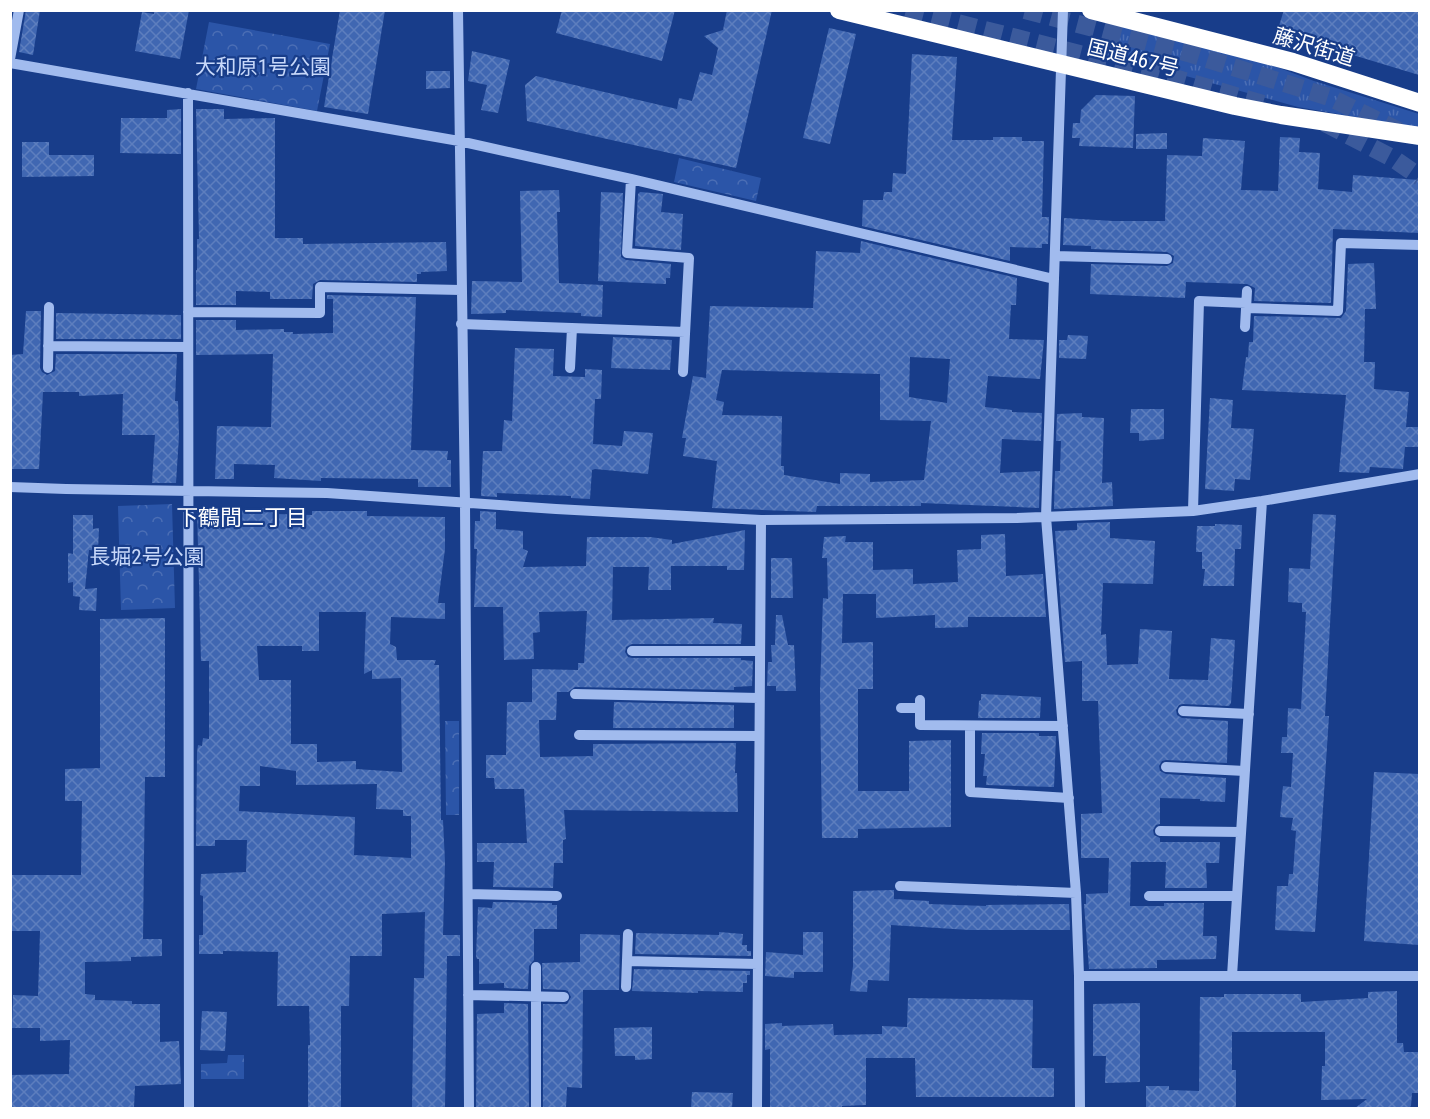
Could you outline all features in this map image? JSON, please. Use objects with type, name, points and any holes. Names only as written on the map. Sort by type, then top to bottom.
[{"type":"highway","name":"国道467号","points":[[840,10],[1235,106],[1419,136]]},
{"type":"highway","name":"藤沢街道","points":[[1090,10],[1293,62],[1419,103]]},
{"type":"street","points":[[19,10],[10,61],[459,141],[632,179],[1054,279]]},
{"type":"street","points":[[458,10],[465,503],[469,1108]]},
{"type":"street","points":[[1063,10],[1046,517],[1076,893],[1080,1108]]},
{"type":"street","points":[[188,93],[189,1108]]},
{"type":"street","points":[[632,179],[627,253],[689,258],[683,372]]},
{"type":"street","points":[[1192,511],[1199,301],[1338,311],[1341,243],[1419,245]]},
{"type":"street","points":[[1055,256],[1167,259]]},
{"type":"street","points":[[188,312],[320,313],[320,287],[461,290]]},
{"type":"street","points":[[1245,327],[1247,291]]},
{"type":"street","points":[[48,368],[49,307]]},
{"type":"street","points":[[461,324],[685,332]]},
{"type":"street","points":[[570,368],[572,328]]},
{"type":"street","points":[[48,346],[188,347]]},
{"type":"street","points":[[10,487],[327,493],[649,515],[761,519],[1046,517],[1192,511],[1419,474]]},
{"type":"street","points":[[1232,976],[1262,501]]},
{"type":"street","points":[[757,1108],[761,519]]},
{"type":"street","points":[[632,651],[760,651]]},
{"type":"street","points":[[575,694],[759,698]]},
{"type":"street","points":[[901,708],[920,704],[920,725],[1063,726]]},
{"type":"street","points":[[1183,711],[1249,714]]},
{"type":"street","points":[[970,726],[970,792],[1069,798]]},
{"type":"street","points":[[579,735],[759,736]]},
{"type":"street","points":[[1166,767],[1245,771]]},
{"type":"street","points":[[1160,831],[1241,832]]},
{"type":"street","points":[[900,886],[1076,893]]},
{"type":"street","points":[[468,894],[557,896]]},
{"type":"street","points":[[1149,896],[1237,896]]},
{"type":"street","points":[[626,987],[628,934]]},
{"type":"street","points":[[627,961],[758,964]]},
{"type":"street","points":[[536,967],[536,1108]]},
{"type":"street","points":[[1079,976],[1419,976]]},
{"type":"street","points":[[468,995],[564,997]]},
{"type":"green space","name":"大和原1号公園","points":[[209,22],[330,44],[317,111],[196,89]]},
{"type":"green space","points":[[1116,22],[1255,59],[1314,81],[1419,114],[1419,128],[1298,107],[1107,57]]},
{"type":"green space","points":[[679,158],[761,178],[756,201],[674,182]]},
{"type":"green space","name":"長堀2号公園","points":[[172,504],[175,608],[121,610],[118,506]]},
{"type":"green space","points":[[445,721],[459,721],[459,815],[446,815]]},
{"type":"green space","points":[[228,1055],[244,1055],[244,1079],[201,1079],[201,1064],[227,1063]]},
{"type":"building","points":[[26,10],[40,10],[33,55],[19,52]]},
{"type":"building","points":[[154,10],[189,10],[180,59],[135,51],[142,12],[154,14]]},
{"type":"building","points":[[340,10],[385,10],[368,114],[324,107]]},
{"type":"building","points":[[562,10],[675,10],[662,61],[556,33]]},
{"type":"building","points":[[727,10],[772,10],[736,168],[527,121],[525,85],[536,76],[677,109],[679,98],[692,101],[700,72],[712,75],[718,48],[704,36],[723,30]]},
{"type":"building","points":[[1284,10],[1419,10],[1419,75],[1277,32]]},
{"type":"building","points":[[829,28],[856,34],[830,144],[803,138]]},
{"type":"building","points":[[472,51],[510,60],[498,113],[481,110],[487,85],[468,81]]},
{"type":"building","points":[[912,54],[957,57],[952,140],[1022,137],[1022,141],[1044,141],[1042,217],[1049,217],[1048,244],[1042,244],[1042,248],[1010,247],[1010,261],[862,226],[863,200],[883,200],[884,192],[892,192],[893,173],[906,174]]},
{"type":"building","points":[[426,71],[450,71],[450,88],[426,89]]},
{"type":"building","points":[[1096,95],[1135,96],[1133,148],[1079,146],[1080,138],[1072,138],[1073,123],[1080,123],[1081,110]]},
{"type":"building","points":[[181,109],[181,154],[120,153],[121,118],[167,118],[167,110]]},
{"type":"building","points":[[196,109],[224,109],[224,119],[275,118],[275,238],[303,238],[303,244],[446,242],[447,271],[421,272],[417,274],[417,282],[320,280],[313,284],[312,299],[270,299],[270,292],[236,291],[236,305],[196,305],[197,239],[199,239]]},
{"type":"building","points":[[1167,133],[1167,149],[1136,149],[1136,134]]},
{"type":"building","points":[[1280,137],[1300,138],[1299,152],[1320,153],[1318,189],[1352,192],[1353,175],[1419,180],[1419,233],[1333,229],[1331,303],[1254,301],[1255,288],[1247,284],[1186,282],[1185,298],[1090,294],[1091,264],[1167,266],[1173,263],[1174,256],[1167,252],[1091,249],[1091,246],[1063,245],[1064,218],[1165,221],[1167,155],[1202,156],[1203,138],[1245,141],[1241,190],[1278,191]]},
{"type":"building","points":[[22,142],[49,142],[49,155],[94,155],[94,176],[22,177]]},
{"type":"building","points":[[559,190],[560,212],[557,212],[559,283],[603,285],[602,317],[581,316],[581,313],[506,310],[506,313],[471,314],[472,281],[522,282],[520,191]]},
{"type":"building","points":[[601,192],[623,193],[621,257],[626,260],[671,264],[670,278],[666,278],[666,284],[598,281]]},
{"type":"building","points":[[640,192],[663,194],[661,212],[683,214],[681,250],[635,246],[638,194]]},
{"type":"building","points":[[861,241],[1017,278],[1016,305],[1011,305],[1009,339],[1044,340],[1040,379],[988,376],[985,407],[1012,410],[1012,412],[1042,413],[1041,441],[1002,439],[1000,473],[1040,471],[1039,508],[921,503],[921,506],[817,506],[816,512],[712,508],[717,461],[683,456],[686,438],[682,438],[693,376],[706,378],[710,306],[813,308],[816,251],[860,253]],"holes":[[[910,357],[950,359],[947,403],[909,397]],[[722,370],[880,374],[880,420],[931,421],[924,480],[870,482],[870,474],[840,473],[840,484],[784,475],[784,466],[781,466],[782,416],[722,415],[724,402],[716,400]]]},
{"type":"building","points":[[1374,263],[1376,309],[1365,309],[1364,362],[1375,362],[1374,389],[1409,392],[1406,427],[1419,427],[1419,447],[1405,447],[1403,469],[1370,467],[1369,473],[1339,472],[1346,395],[1242,390],[1246,357],[1248,357],[1249,342],[1253,342],[1254,316],[1341,318],[1346,311],[1348,264]]},
{"type":"building","points":[[327,295],[416,297],[411,450],[448,451],[447,460],[451,460],[451,487],[418,487],[418,479],[321,478],[321,481],[274,478],[275,465],[234,464],[234,479],[215,479],[217,426],[271,427],[273,354],[196,355],[196,320],[236,320],[236,330],[284,329],[284,332],[293,332],[293,334],[333,333],[333,299],[327,299]]},
{"type":"building","points":[[26,311],[41,311],[40,368],[47,375],[55,371],[56,354],[177,354],[175,401],[178,401],[179,436],[176,483],[152,483],[155,435],[122,435],[123,394],[79,396],[79,392],[43,392],[39,469],[10,469],[10,355],[23,354]]},
{"type":"building","points":[[56,313],[181,315],[181,339],[56,339]]},
{"type":"building","points":[[1068,335],[1088,336],[1086,359],[1059,358],[1059,340],[1067,340]]},
{"type":"building","points":[[613,337],[672,340],[670,370],[611,368]]},
{"type":"building","points":[[515,348],[554,349],[553,376],[585,377],[585,369],[602,370],[601,399],[595,399],[593,444],[622,446],[624,431],[653,433],[648,474],[592,470],[590,499],[497,493],[497,497],[481,496],[483,451],[502,451],[504,420],[512,421]]},
{"type":"building","points":[[1210,398],[1233,400],[1231,428],[1254,429],[1250,480],[1235,479],[1234,491],[1205,489]]},
{"type":"building","points":[[1131,409],[1164,409],[1164,439],[1139,441],[1139,433],[1130,433]]},
{"type":"building","points":[[1082,413],[1082,417],[1104,418],[1102,483],[1112,482],[1113,506],[1054,509],[1055,471],[1060,471],[1061,441],[1056,441],[1057,414]]},
{"type":"building","points":[[251,508],[276,508],[275,514],[312,515],[312,511],[367,511],[367,516],[445,517],[445,549],[438,603],[445,603],[445,619],[391,617],[390,644],[396,647],[397,660],[436,660],[434,665],[439,665],[441,820],[443,820],[445,862],[443,935],[460,935],[460,956],[447,956],[445,1108],[412,1108],[414,978],[424,978],[425,912],[382,914],[382,956],[350,956],[349,1006],[341,1006],[341,1108],[308,1108],[309,1006],[277,1006],[278,952],[223,951],[223,954],[199,954],[199,935],[203,935],[201,874],[246,872],[247,840],[215,840],[215,846],[196,846],[197,753],[198,745],[202,746],[203,738],[209,739],[209,661],[201,661],[197,509],[251,511]],"holes":[[[319,612],[366,612],[364,674],[372,670],[372,679],[401,678],[402,772],[356,769],[356,761],[317,762],[317,744],[291,744],[291,680],[259,680],[257,646],[302,646],[302,651],[319,651]],[[260,766],[296,771],[296,785],[377,784],[376,809],[403,810],[403,816],[411,816],[411,858],[354,855],[355,817],[239,811],[240,786],[260,786]]]},
{"type":"building","points":[[480,511],[496,512],[496,529],[523,531],[523,549],[528,551],[523,567],[586,566],[587,537],[650,537],[672,540],[672,544],[745,530],[744,570],[727,570],[727,566],[671,566],[671,590],[648,590],[649,567],[613,567],[612,620],[714,618],[713,623],[742,624],[741,644],[632,644],[626,647],[625,652],[628,657],[632,658],[741,658],[741,660],[753,661],[752,686],[734,687],[734,690],[575,687],[568,692],[557,692],[556,720],[539,720],[540,757],[593,756],[593,744],[736,743],[735,773],[737,773],[738,812],[564,810],[566,839],[563,840],[563,863],[554,863],[553,888],[493,887],[494,862],[477,862],[477,843],[527,843],[524,789],[495,789],[494,778],[486,778],[486,755],[506,755],[507,702],[532,702],[532,669],[578,670],[578,663],[584,663],[587,611],[539,612],[540,632],[533,633],[534,659],[504,660],[503,607],[474,607],[477,549],[474,549],[475,521],[480,521]]},
{"type":"building","points":[[1313,514],[1336,515],[1325,716],[1329,716],[1315,932],[1275,930],[1277,886],[1288,886],[1289,874],[1293,874],[1296,831],[1291,830],[1293,818],[1280,817],[1283,786],[1291,787],[1293,753],[1281,753],[1282,737],[1287,737],[1288,708],[1301,709],[1306,612],[1302,612],[1302,603],[1288,602],[1289,568],[1310,569]]},
{"type":"building","points":[[73,515],[93,515],[93,529],[99,528],[98,551],[89,550],[85,589],[97,588],[96,611],[79,610],[80,597],[73,596],[73,582],[68,583],[68,553],[73,554]]},
{"type":"building","points":[[1110,522],[1110,538],[1155,541],[1153,584],[1103,583],[1101,635],[1106,634],[1107,665],[1138,664],[1140,629],[1172,631],[1169,679],[1208,680],[1211,638],[1235,640],[1229,706],[1183,704],[1179,705],[1176,710],[1177,715],[1182,718],[1228,721],[1227,763],[1166,760],[1162,761],[1159,766],[1160,771],[1166,774],[1226,778],[1225,802],[1160,798],[1160,824],[1156,825],[1153,830],[1154,835],[1160,838],[1160,842],[1220,842],[1219,863],[1206,863],[1207,888],[1165,888],[1166,862],[1131,862],[1130,906],[1204,903],[1203,936],[1217,936],[1216,959],[1157,960],[1157,968],[1089,969],[1084,904],[1086,904],[1086,894],[1108,893],[1109,858],[1081,858],[1081,814],[1102,813],[1098,701],[1082,701],[1082,661],[1065,662],[1055,531],[1077,530],[1077,523]]},
{"type":"building","points":[[1215,524],[1242,525],[1241,549],[1235,549],[1234,586],[1203,586],[1205,569],[1202,569],[1202,552],[1196,552],[1197,526],[1215,526]]},
{"type":"building","points":[[1005,534],[1006,576],[1043,574],[1046,617],[968,617],[968,627],[935,628],[935,615],[876,618],[876,594],[843,594],[842,643],[873,642],[873,689],[858,689],[858,791],[909,791],[909,741],[951,740],[951,827],[858,829],[858,838],[822,838],[820,690],[823,598],[828,599],[827,558],[822,558],[824,537],[846,536],[845,542],[873,542],[873,570],[913,569],[913,584],[958,582],[957,550],[981,549],[981,535]]},
{"type":"building","points":[[771,558],[792,558],[793,598],[771,598]]},
{"type":"building","points":[[776,615],[782,615],[788,645],[794,645],[796,691],[776,691],[776,686],[767,686],[768,662],[772,662],[771,645],[775,645]]},
{"type":"building","points":[[165,618],[165,777],[145,777],[143,939],[162,939],[162,956],[131,957],[131,961],[85,962],[85,994],[95,995],[95,1000],[160,1004],[160,1042],[179,1041],[181,1084],[135,1086],[134,1108],[10,1108],[10,1075],[69,1074],[70,1040],[40,1041],[40,1028],[12,1028],[13,995],[38,996],[40,931],[10,931],[10,875],[81,875],[82,801],[65,801],[65,769],[100,768],[100,619]]},
{"type":"building","points":[[981,694],[1041,697],[1040,718],[978,718]]},
{"type":"building","points":[[614,702],[734,705],[734,728],[613,728]]},
{"type":"building","points":[[982,733],[1039,733],[1039,736],[1056,736],[1054,787],[986,785],[987,776],[983,776],[985,754],[981,754]]},
{"type":"building","points":[[1374,772],[1419,774],[1419,945],[1364,941]]},
{"type":"building","points":[[894,890],[894,899],[929,901],[929,904],[986,906],[1069,904],[1070,930],[969,930],[891,925],[889,981],[868,980],[867,992],[850,991],[853,966],[853,891]]},
{"type":"building","points":[[493,902],[557,905],[557,929],[534,929],[534,960],[529,966],[528,989],[504,988],[504,983],[479,984],[479,959],[476,956],[478,907],[492,908]]},
{"type":"building","points":[[719,932],[743,934],[742,945],[747,945],[747,951],[751,951],[751,956],[635,954],[636,933],[719,935]]},
{"type":"building","points":[[803,932],[823,932],[823,972],[794,972],[794,978],[765,976],[766,952],[803,955]]},
{"type":"building","points":[[580,934],[620,935],[619,990],[583,990],[582,1088],[567,1087],[566,1108],[543,1108],[543,1004],[567,1004],[571,997],[565,990],[543,989],[542,963],[580,962]]},
{"type":"building","points":[[634,969],[750,971],[750,975],[747,975],[747,983],[743,983],[743,992],[632,991]]},
{"type":"building","points":[[1397,991],[1397,1043],[1403,1043],[1404,1052],[1419,1052],[1419,1093],[1412,1093],[1409,1108],[1355,1108],[1367,1099],[1321,1100],[1322,1066],[1325,1066],[1325,1032],[1232,1032],[1232,1070],[1236,1070],[1236,1108],[1146,1108],[1146,1086],[1169,1086],[1169,1090],[1199,1091],[1200,997],[1224,997],[1224,994],[1301,994],[1301,1002],[1368,998],[1368,992]]},
{"type":"building","points":[[908,998],[1033,1000],[1032,1068],[1054,1068],[1054,1097],[916,1097],[915,1058],[866,1058],[866,1105],[842,1106],[842,1108],[770,1108],[770,1049],[765,1050],[765,1024],[782,1023],[782,1026],[833,1024],[834,1035],[882,1034],[882,1026],[907,1027]]},
{"type":"building","points":[[504,1003],[528,1004],[529,1108],[476,1108],[477,1014],[504,1013]]},
{"type":"building","points":[[1140,1003],[1140,1082],[1105,1083],[1106,1056],[1093,1056],[1093,1004]]},
{"type":"building","points":[[202,1011],[227,1012],[225,1051],[200,1050]]},
{"type":"building","points":[[652,1027],[652,1059],[635,1060],[635,1056],[615,1056],[614,1028]]},
{"type":"building","points":[[692,1092],[733,1093],[732,1108],[691,1108]]},
{"type":"tunnel","points":[[906,10],[1171,77],[1270,106]]},
{"type":"tunnel","points":[[1025,10],[1188,53],[1329,97],[1399,131]]},
{"type":"tunnel","points":[[1325,123],[1394,159],[1420,177]]},
{"type":"district","name":"下鶴間二丁目","points":[[242,517]]}]
